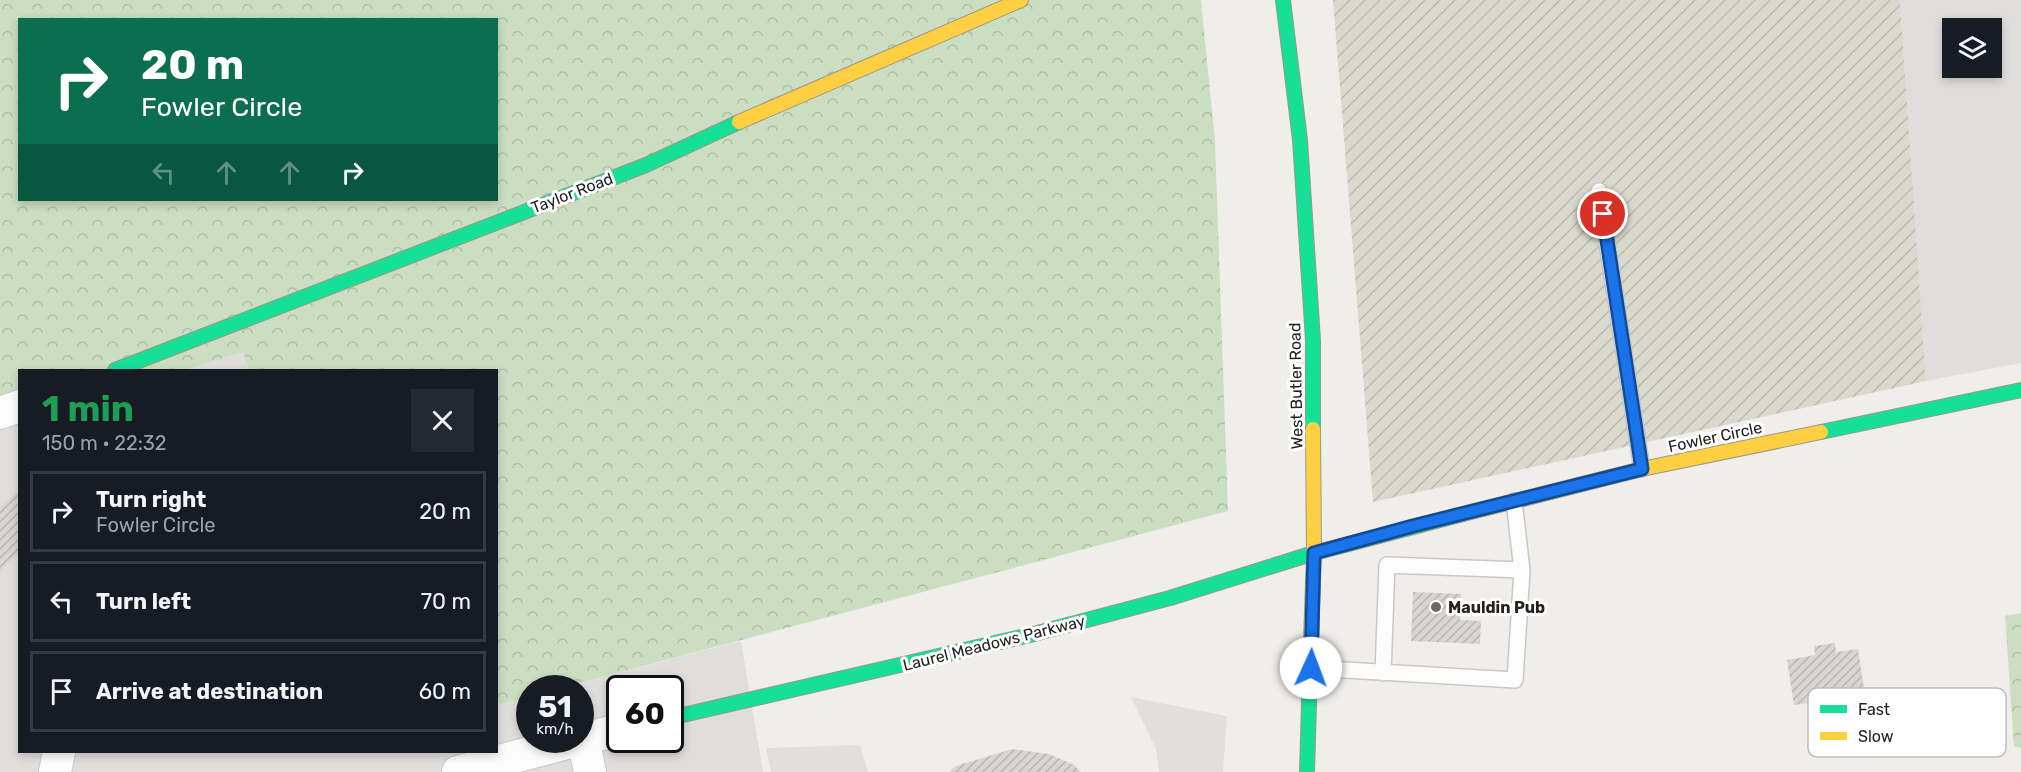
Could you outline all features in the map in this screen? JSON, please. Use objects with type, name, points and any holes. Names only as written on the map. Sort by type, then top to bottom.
[{"type":"street","name":"Taylor Road","points":[[119,369],[646,165],[1021,0]]},
{"type":"street","name":"West Butler Road","points":[[1283,0],[1300,140],[1313,340],[1314,553],[1307,772]]},
{"type":"street","name":"Fowler Circle","points":[[1314,553],[1642,469],[2021,390]]},
{"type":"street","points":[[0,413],[18,407]]},
{"type":"street","name":"Laurel Meadows Parkway","points":[[684,715],[1030,636],[1170,598],[1314,553]]},
{"type":"street","points":[[55,772],[59,753]]},
{"type":"street","points":[[458,772],[528,753]]},
{"type":"street","points":[[584,753],[590,772]]},
{"type":"lane","points":[[1599,191],[1642,469]]},
{"type":"lane","points":[[1311,668],[1515,680],[1522,570],[1514,501]]},
{"type":"lane","points":[[1383,673],[1390,533]]},
{"type":"lane","points":[[1388,565],[1522,570]]},
{"type":"shaded area","points":[[1333,0],[1900,0],[1926,381],[1373,502]]},
{"type":"shaded area","points":[[1900,0],[2021,0],[2021,363],[1926,381]]},
{"type":"shaded area","points":[[243,352],[249,369],[189,369]]},
{"type":"shaded area","points":[[18,424],[18,753],[498,753],[498,705],[516,700],[516,753],[594,753],[594,679],[606,676],[606,753],[684,753],[684,675],[610,675],[741,641],[763,772],[0,772],[0,431]]},
{"type":"shaded area","points":[[1131,697],[1227,716],[1223,772],[1159,772],[1156,749]]},
{"type":"shaded area","points":[[860,745],[868,772],[771,772],[766,748]]},
{"type":"green space","points":[[0,0],[1201,0],[1215,142],[1228,511],[594,679],[594,675],[516,675],[516,700],[498,705],[498,369],[249,369],[243,352],[189,369],[18,369],[18,424],[0,431]]},
{"type":"green space","points":[[2021,613],[2021,748],[2014,746],[2005,616]]},
{"type":"building","points":[[18,491],[18,554],[0,571],[0,507]]},
{"type":"building","name":"Mauldin Pub","points":[[1413,592],[1461,594],[1460,620],[1481,621],[1480,644],[1411,641]]},
{"type":"building","points":[[1835,643],[1836,652],[1858,649],[1864,688],[1808,688],[1808,703],[1794,705],[1787,660],[1815,655],[1814,646]]},
{"type":"building","points":[[1012,749],[1049,754],[1074,765],[1081,772],[949,772],[956,766]]},
{"type":"traffic: fast","points":[[1283,0],[1300,140],[1313,340],[1313,429]]},
{"type":"traffic: fast","points":[[118,369],[646,165],[739,122]]},
{"type":"traffic: fast","points":[[1821,432],[2021,390]]},
{"type":"traffic: fast","points":[[684,715],[1030,635],[1170,598],[1314,553],[1463,514]]},
{"type":"traffic: fast","points":[[1307,772],[1310,670]]},
{"type":"traffic: slow","points":[[739,122],[1021,0]]},
{"type":"traffic: slow","points":[[1310,670],[1314,553],[1313,429]]},
{"type":"traffic: slow","points":[[1463,514],[1642,469],[1821,432]]},
{"type":"place","name":"Mauldin Pub","points":[[1436,607]]},
{"type":"route","points":[[1311,668],[1314,553],[1642,469],[1603,214]]}]
